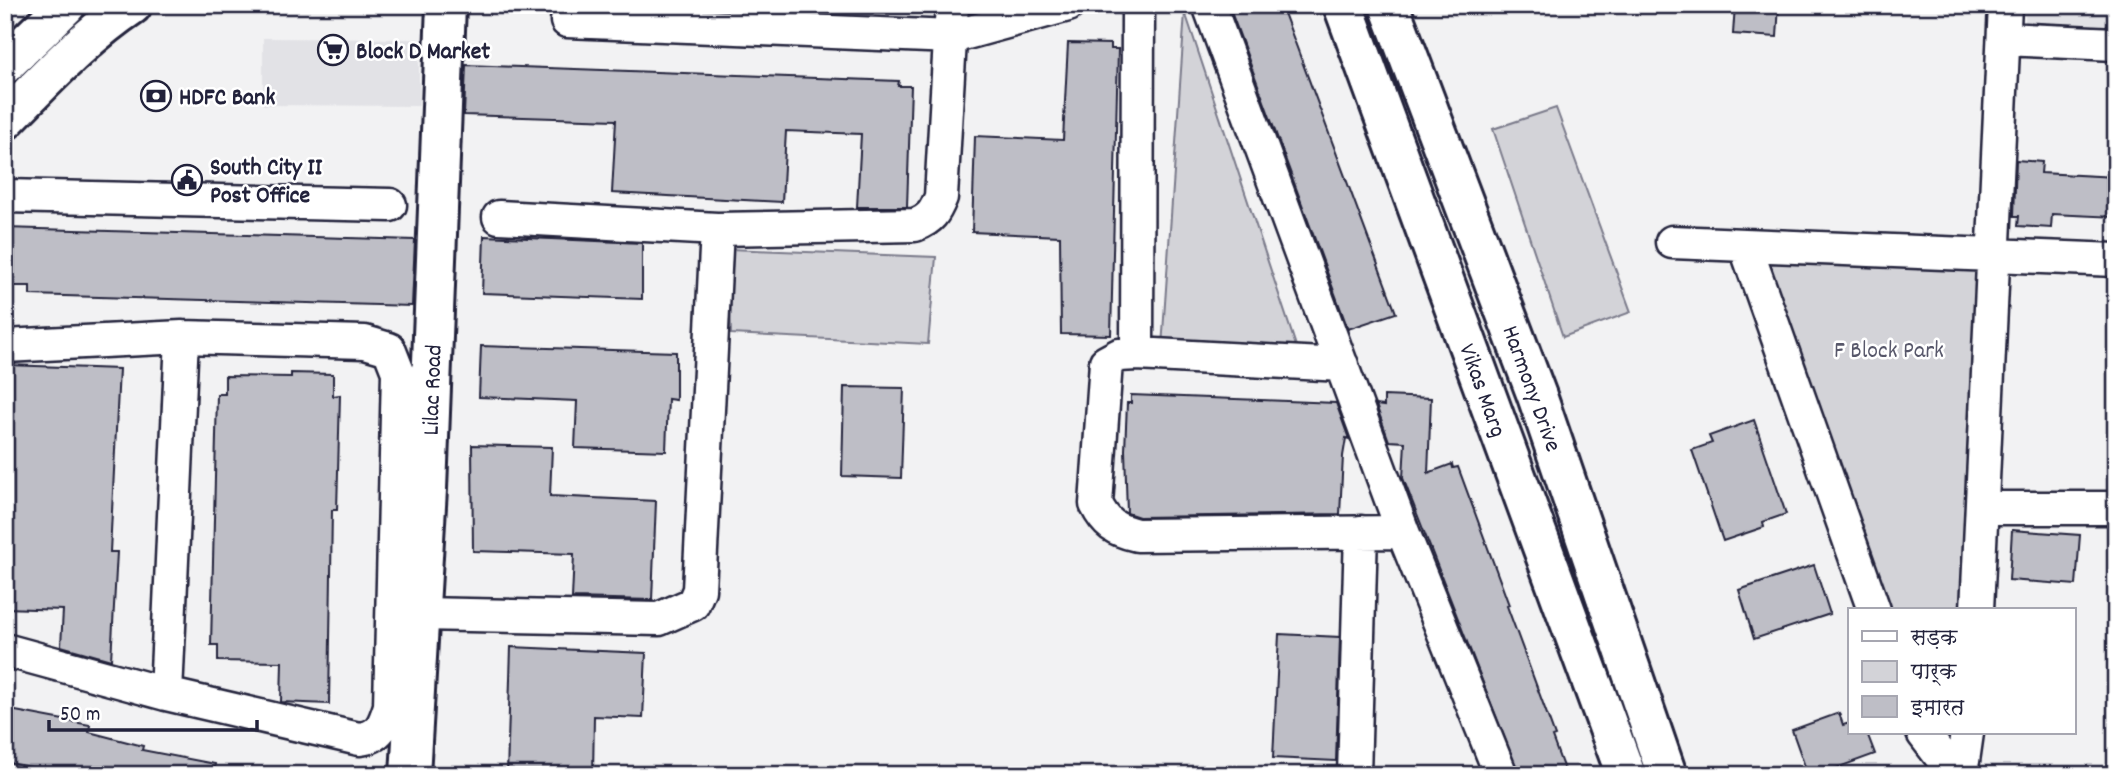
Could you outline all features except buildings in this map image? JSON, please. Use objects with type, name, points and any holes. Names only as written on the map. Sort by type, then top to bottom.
[{"type":"main road","points":[[5,64],[66,5]]},
{"type":"main road","points":[[5,120],[69,56],[107,22],[132,5]]},
{"type":"main road","name":"Lilac Road","points":[[410,775],[420,614],[446,5]]},
{"type":"main road","name":"Vikas Marg","points":[[1343,5],[1626,775]]},
{"type":"main road","name":"Harmony Drive","points":[[1390,5],[1537,396],[1667,775]]},
{"type":"street","points":[[499,217],[717,229],[915,225],[927,220],[941,197],[953,5]]},
{"type":"street","points":[[567,21],[952,37],[1068,5]]},
{"type":"street","points":[[1138,5],[1138,354]]},
{"type":"street","points":[[1209,5],[1403,532],[1501,775]]},
{"type":"street","points":[[1977,608],[2005,5]]},
{"type":"street","points":[[2004,39],[2116,44]]},
{"type":"street","points":[[5,196],[390,205]]},
{"type":"street","points":[[420,614],[659,619],[693,604],[699,590],[717,229]]},
{"type":"street","points":[[1672,242],[2116,260]]},
{"type":"street","points":[[1745,245],[1873,608]]},
{"type":"street","points":[[166,694],[182,337]]},
{"type":"street","points":[[5,346],[182,337],[365,342],[389,349],[396,362],[390,706],[379,732],[370,738],[359,739],[166,694],[5,650]]},
{"type":"street","points":[[1342,365],[1138,354],[1119,355],[1106,362],[1096,504],[1103,519],[1115,530],[1137,535],[1403,532]]},
{"type":"street","points":[[1983,508],[2116,508]]},
{"type":"street","points":[[1354,775],[1361,531]]},
{"type":"street","points":[[1924,734],[1955,775]]},
{"type":"street","points":[[1961,775],[1967,734]]},
{"type":"shaded area","points":[[2026,5],[2116,5],[2116,25],[2025,22]]},
{"type":"shaded area","name":"Block D Market","points":[[263,38],[419,39],[419,106],[263,105]]},
{"type":"green space","points":[[1185,12],[1299,355],[1162,347]]},
{"type":"green space","points":[[1556,108],[1631,312],[1563,337],[1493,129]]},
{"type":"green space","points":[[729,249],[936,257],[928,344],[731,334]]},
{"type":"green space","name":"F Block Park","points":[[1761,254],[1983,264],[1962,608],[1883,608]]},
{"type":"place","name":"Block D Market","points":[[333,50]]},
{"type":"place","name":"HDFC Bank","points":[[156,96]]},
{"type":"place","name":"South City II Post Office","points":[[187,180]]}]
